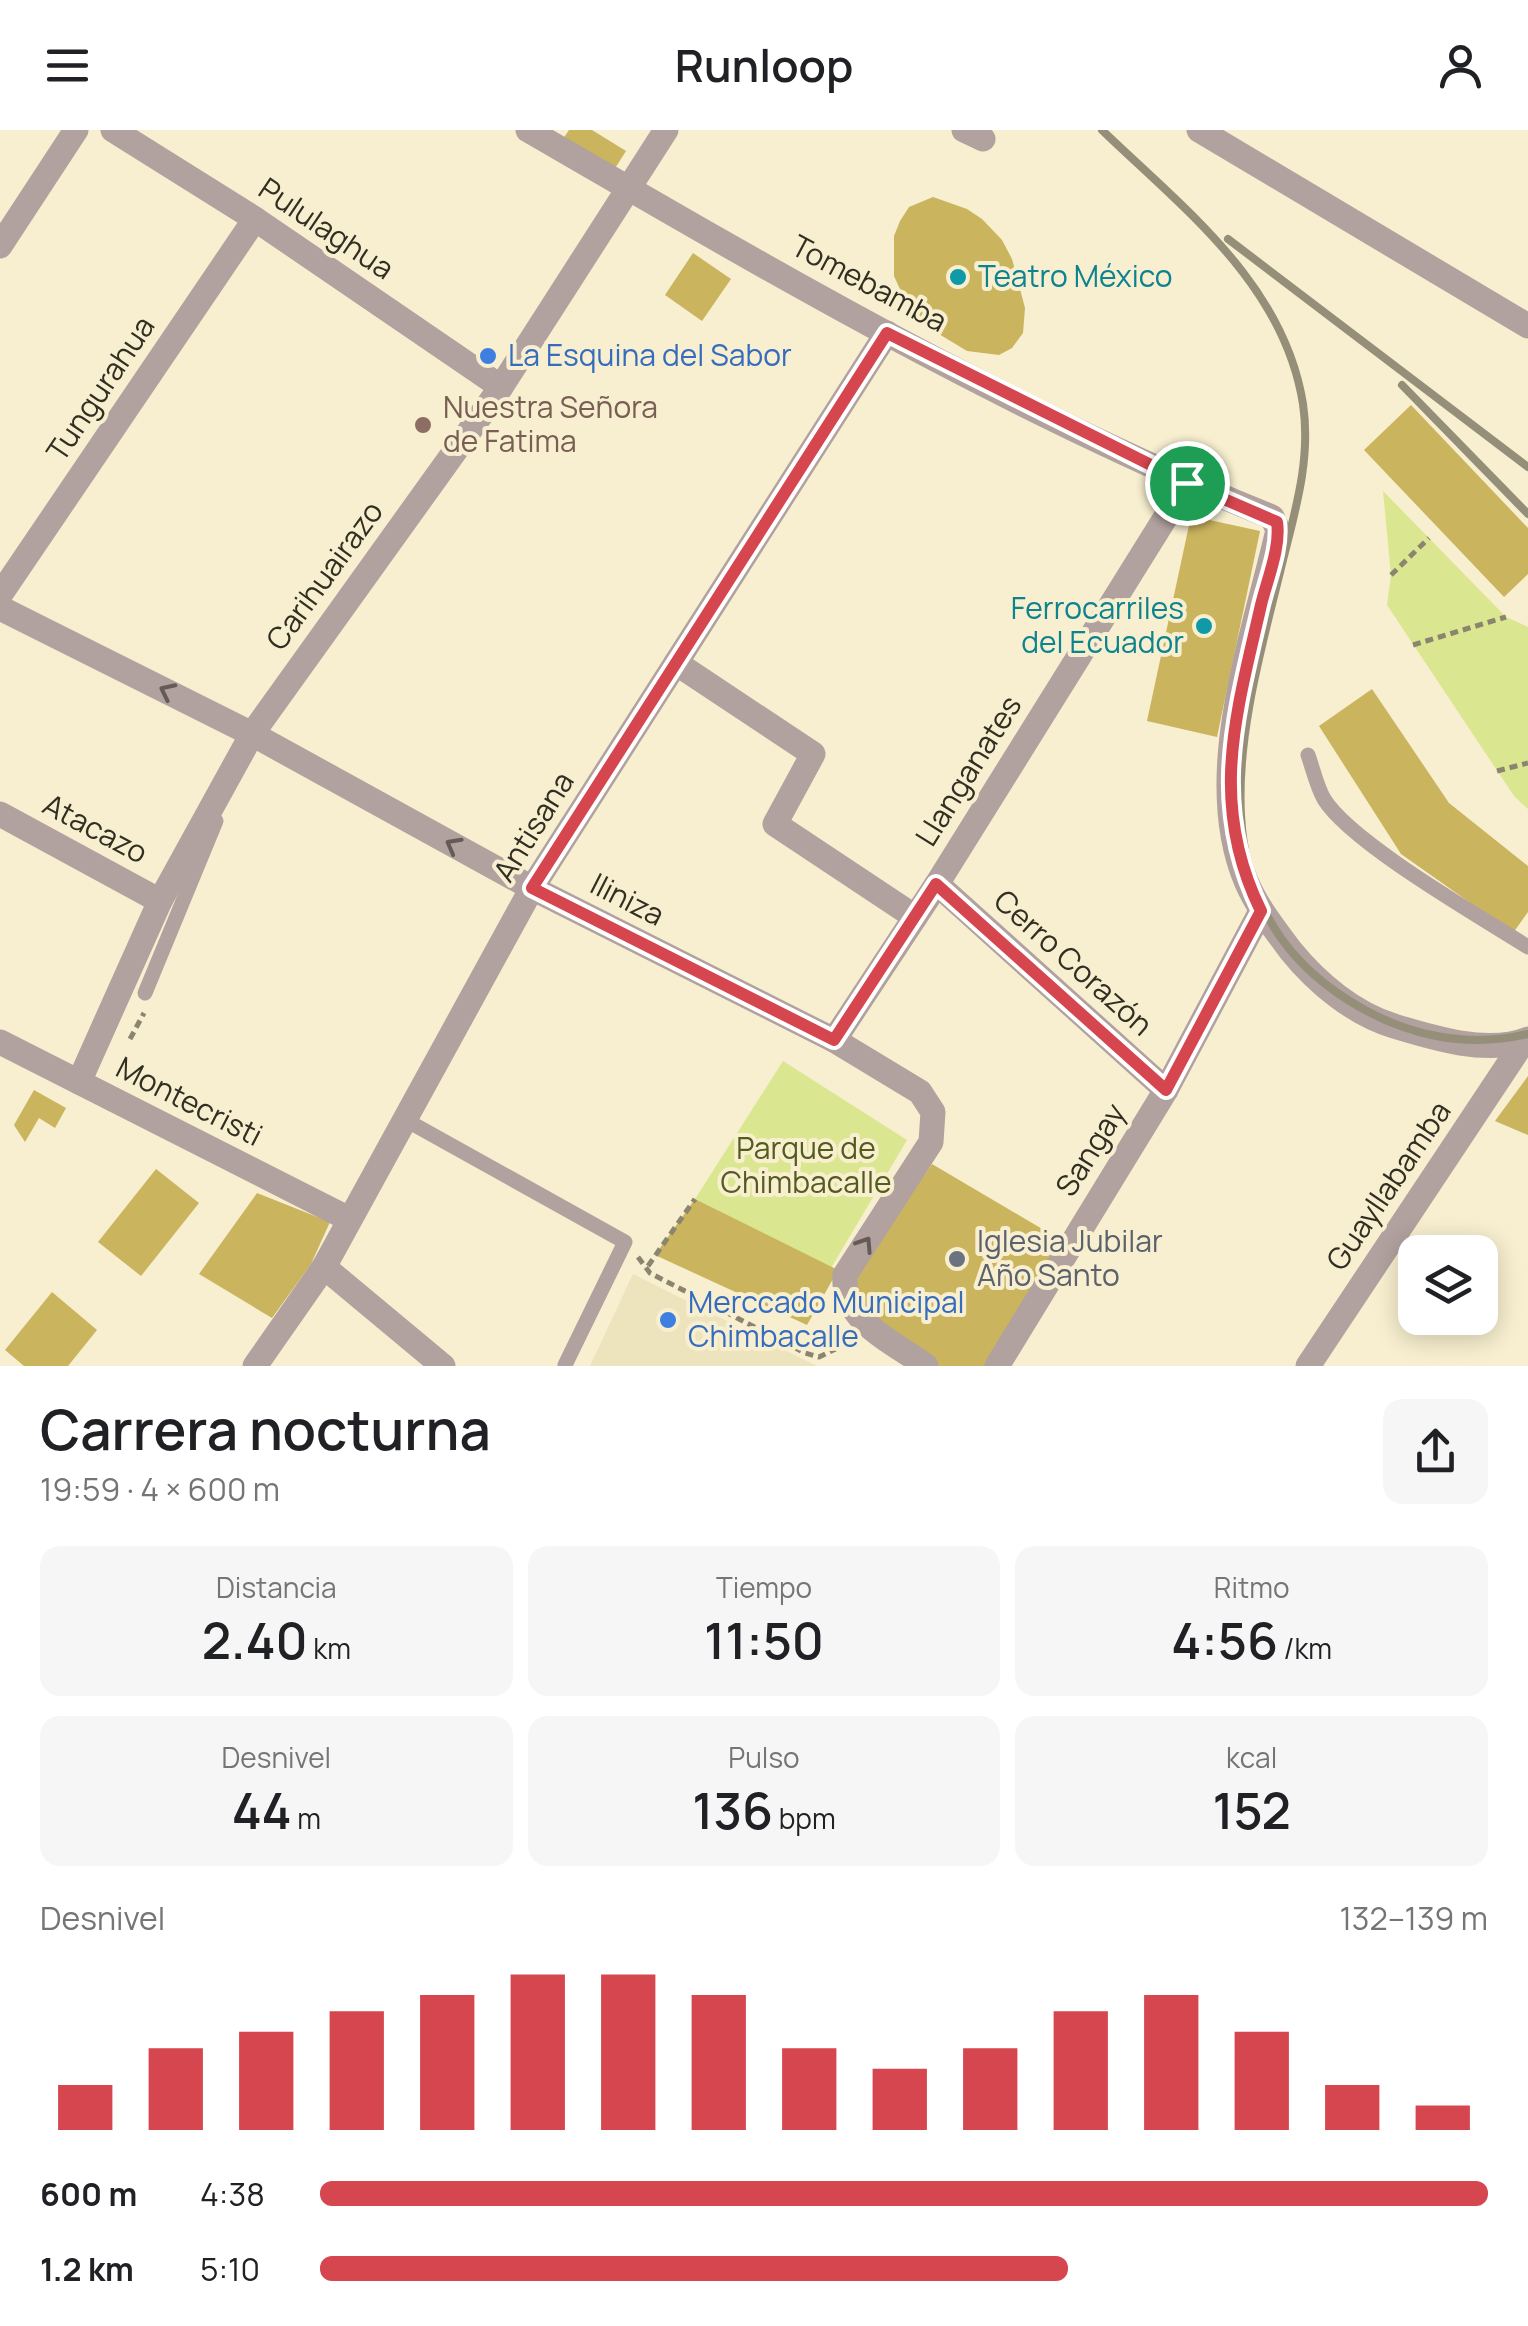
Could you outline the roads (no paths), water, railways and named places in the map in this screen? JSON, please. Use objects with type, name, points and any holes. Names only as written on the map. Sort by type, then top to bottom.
[{"type":"street","points":[[0,246],[76,130]]},
{"type":"street","name":"Pululaghua","points":[[112,130],[255,219],[500,387]]},
{"type":"street","name":"Tomebamba","points":[[528,130],[887,333],[1187,483],[1277,522],[1229,765],[1236,843],[1245,878],[1261,911]]},
{"type":"street","name":"Carihuairazo","points":[[78,1082],[160,901],[252,734],[500,387],[666,130]]},
{"type":"street","points":[[1200,130],[1528,326]]},
{"type":"street","name":"Tungurahua","points":[[0,595],[255,219]]},
{"type":"street","name":"Antisana","points":[[255,1366],[324,1267],[532,888],[887,333]]},
{"type":"street","name":"Llanganates","points":[[834,1040],[1187,483]]},
{"type":"street","name":"Iliniza","points":[[0,608],[252,734],[532,888],[834,1040],[920,1092],[933,1112],[931,1142],[845,1275],[843,1294],[851,1312],[926,1366]]},
{"type":"street","points":[[676,662],[814,754],[775,824],[915,917]]},
{"type":"street","name":"Atacazo","points":[[0,814],[160,901]]},
{"type":"street","name":"Cerro Corazón","points":[[936,884],[1166,1090]]},
{"type":"street","points":[[1261,911],[1301,962],[1369,1017],[1444,1041],[1526,1040]]},
{"type":"street","name":"Sangay","points":[[996,1366],[1166,1090],[1261,911]]},
{"type":"street","name":"Guayllabamba","points":[[1308,1366],[1526,1040]]},
{"type":"street","name":"Montecristi","points":[[0,1042],[349,1219]]},
{"type":"street","points":[[324,1267],[443,1366]]},
{"type":"lane","points":[[146,1001],[252,734]]},
{"type":"lane","points":[[1308,755],[1324,799],[1366,840],[1528,947]]},
{"type":"lane","points":[[404,1118],[625,1242],[565,1365]]},
{"type":"railway","points":[[1102,130],[1197,220],[1253,285],[1292,361],[1303,404],[1305,444],[1301,483],[1244,739],[1240,798],[1246,856],[1264,909],[1297,958],[1348,1000],[1390,1022],[1458,1039],[1528,1034]]},
{"type":"railway","points":[[1228,239],[1528,467]]},
{"type":"railway","points":[[1402,385],[1528,514]]},
{"type":"place","name":"Teatro México","points":[[958,277]]},
{"type":"place","name":"La Esquina del Sabor","points":[[488,356]]},
{"type":"place","name":"Nuestra Señora de Fatima","points":[[423,425]]},
{"type":"place","name":"Ferrocarriles del Ecuador","points":[[1204,626]]},
{"type":"place","name":"Iglesia Jubilar Año Santo","points":[[957,1259]]},
{"type":"place","name":"Merccado Municipal Chimbacalle","points":[[668,1320]]},
{"type":"park label","name":"Parque de Chimbacalle","points":[[806,1166]]}]
